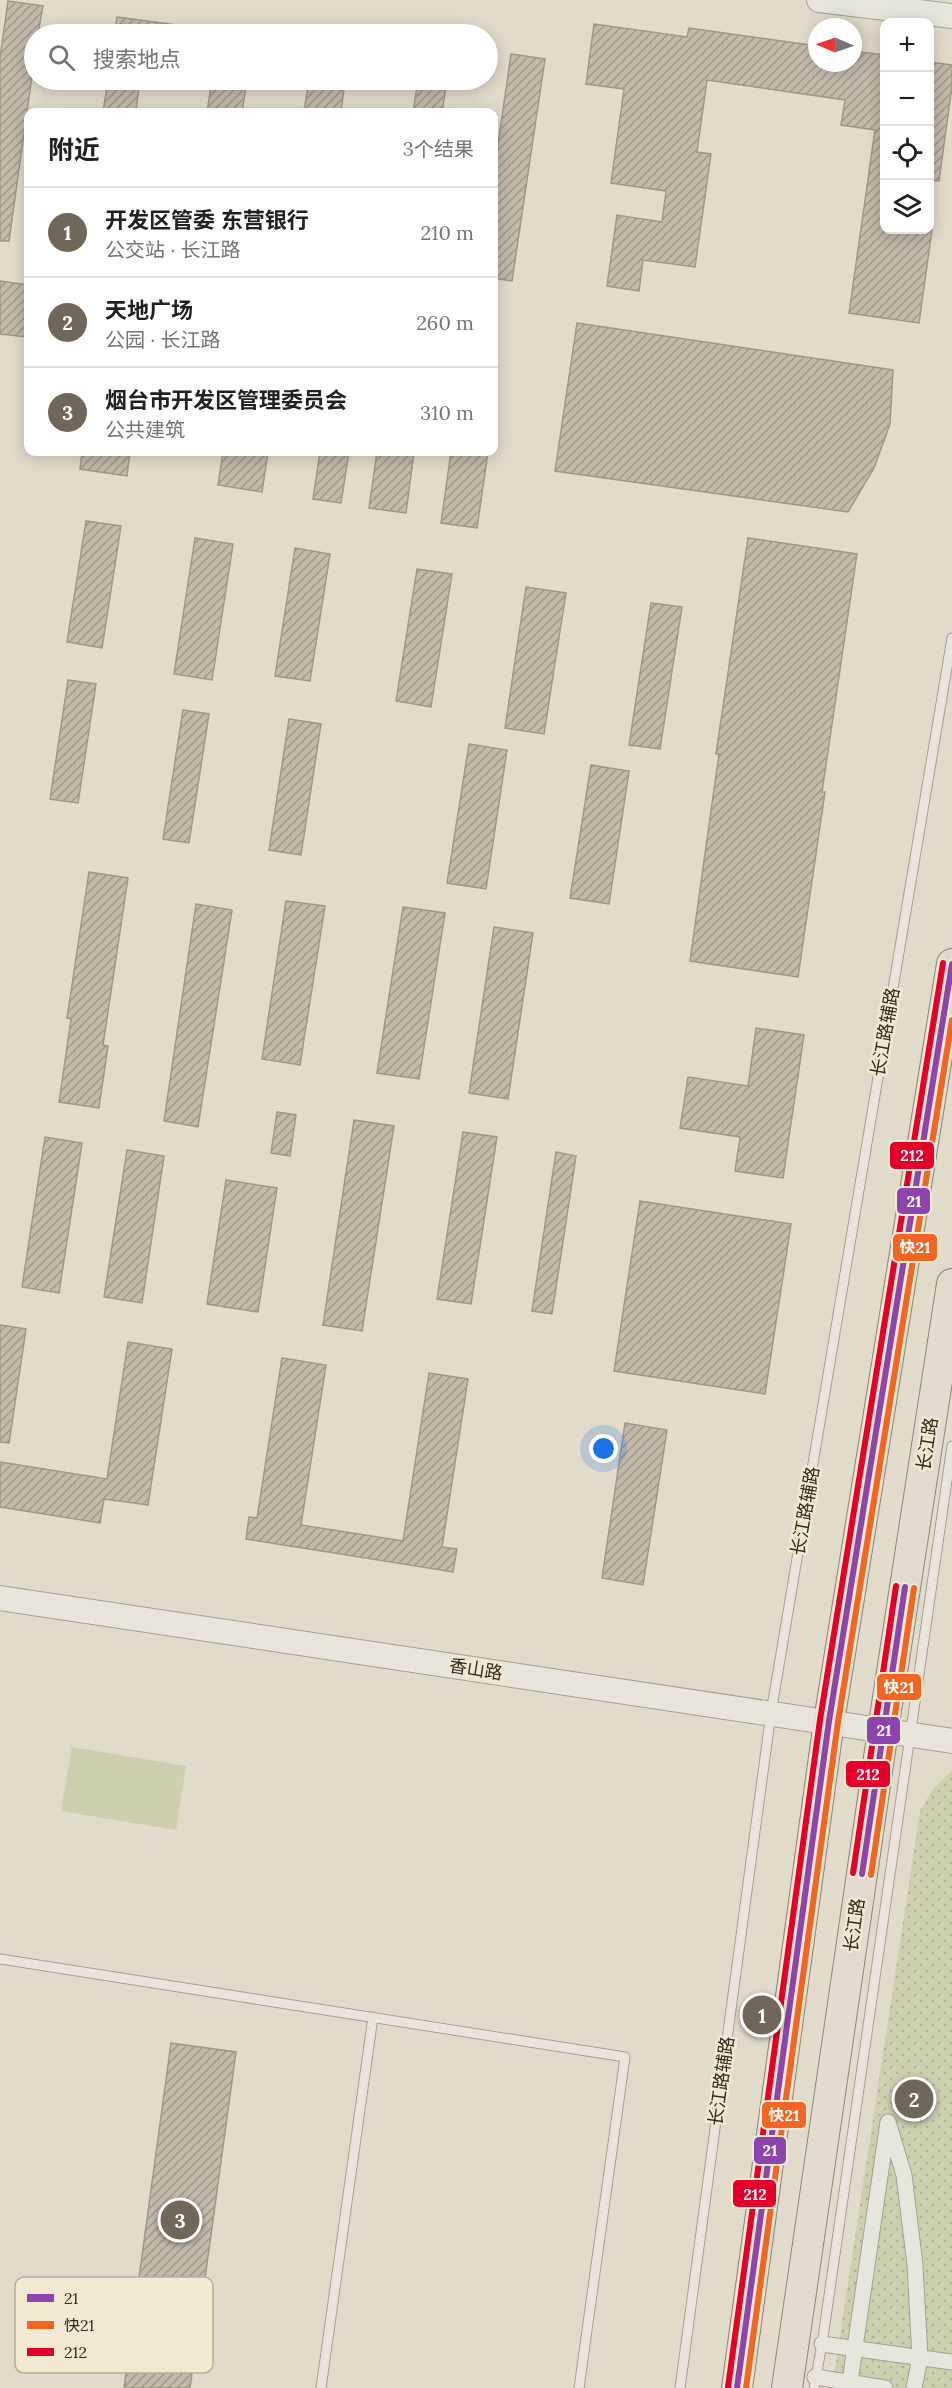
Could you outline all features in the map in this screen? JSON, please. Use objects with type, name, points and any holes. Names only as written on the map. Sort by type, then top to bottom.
[{"type":"main road","points":[[737,2388],[829,1721],[952,964]]},
{"type":"main road","name":"长江路","points":[[787,2388],[896,1732],[952,1284]]},
{"type":"street","points":[[819,0],[952,16]]},
{"type":"street","name":"香山路","points":[[0,1598],[952,1741]]},
{"type":"street","points":[[849,2388],[888,2122],[904,2175],[915,2265],[920,2358],[914,2388]]},
{"type":"street","points":[[822,2344],[952,2362]]},
{"type":"street","points":[[814,2383],[885,2388]]},
{"type":"lane","name":"长江路辅路","points":[[680,2388],[771,1713],[952,638]]},
{"type":"lane","points":[[814,2383],[822,2344],[896,1732],[952,1446]]},
{"type":"lane","points":[[0,1959],[625,2057],[579,2388]]},
{"type":"lane","points":[[321,2388],[373,2017]]},
{"type":"green space","points":[[72,1747],[186,1766],[176,1830],[61,1811]]},
{"type":"green space","points":[[952,1771],[952,2388],[832,2388],[920,1811],[933,1789]]},
{"type":"building","points":[[8,1],[43,6],[40,24],[24,24],[24,90],[30,90],[28,108],[24,108],[24,134],[9,241],[0,241],[0,58]]},
{"type":"building","points":[[117,17],[169,24],[116,24]]},
{"type":"building","points":[[594,24],[687,37],[689,28],[808,45],[808,72],[862,72],[862,52],[880,54],[880,234],[931,234],[919,323],[849,313],[875,130],[841,125],[845,100],[707,80],[697,152],[711,154],[695,267],[643,260],[639,291],[607,286],[617,215],[662,222],[666,191],[611,183],[624,89],[586,84]]},
{"type":"building","points":[[511,54],[545,59],[512,281],[498,279],[498,145]]},
{"type":"building","points":[[934,63],[952,65],[952,86],[939,181],[934,180]]},
{"type":"building","points":[[106,90],[139,90],[136,108],[104,108]]},
{"type":"building","points":[[210,90],[245,90],[243,108],[208,108]]},
{"type":"building","points":[[307,90],[344,90],[342,108],[305,108]]},
{"type":"building","points":[[416,90],[445,90],[443,108],[414,108]]},
{"type":"building","points":[[0,281],[24,284],[24,337],[0,334]]},
{"type":"building","points":[[577,323],[893,370],[890,424],[874,468],[848,512],[555,471]]},
{"type":"building","points":[[82,456],[130,456],[127,476],[80,469]]},
{"type":"building","points":[[222,456],[267,456],[262,492],[218,485]]},
{"type":"building","points":[[319,456],[348,456],[341,503],[313,499]]},
{"type":"building","points":[[376,456],[413,456],[406,513],[369,508]]},
{"type":"building","points":[[450,456],[487,456],[477,528],[441,523]]},
{"type":"building","points":[[86,521],[121,526],[102,648],[67,642]]},
{"type":"building","points":[[195,538],[233,544],[212,680],[174,674]]},
{"type":"building","points":[[748,538],[857,554],[798,977],[690,961],[719,754],[716,754]]},
{"type":"building","points":[[295,548],[330,554],[310,681],[275,676]]},
{"type":"building","points":[[417,569],[452,574],[431,707],[396,701]]},
{"type":"building","points":[[526,587],[566,593],[544,734],[505,728]]},
{"type":"building","points":[[651,603],[682,607],[660,749],[629,745]]},
{"type":"building","points":[[68,680],[96,684],[78,803],[50,799]]},
{"type":"building","points":[[183,710],[209,714],[189,843],[163,839]]},
{"type":"building","points":[[289,719],[321,724],[301,855],[269,850]]},
{"type":"building","points":[[469,744],[507,750],[486,889],[447,883]]},
{"type":"building","points":[[591,765],[629,771],[609,904],[570,898]]},
{"type":"building","points":[[89,872],[128,878],[103,1045],[108,1046],[99,1108],[59,1102],[71,1019],[67,1018]]},
{"type":"building","points":[[286,901],[325,906],[300,1065],[262,1059]]},
{"type":"building","points":[[196,904],[232,910],[198,1127],[164,1121]]},
{"type":"building","points":[[403,907],[445,913],[419,1079],[377,1073]]},
{"type":"building","points":[[494,927],[533,933],[508,1099],[469,1093]]},
{"type":"building","points":[[756,1028],[804,1035],[783,1178],[735,1171],[740,1137],[680,1128],[688,1077],[748,1086]]},
{"type":"building","points":[[277,1112],[296,1115],[290,1156],[271,1153]]},
{"type":"building","points":[[354,1120],[394,1126],[362,1331],[323,1325]]},
{"type":"building","points":[[463,1132],[497,1137],[471,1304],[437,1299]]},
{"type":"building","points":[[45,1137],[82,1143],[59,1293],[22,1287]]},
{"type":"building","points":[[127,1150],[164,1156],[142,1303],[104,1297]]},
{"type":"building","points":[[556,1152],[576,1156],[552,1314],[532,1311]]},
{"type":"building","points":[[226,1180],[277,1188],[258,1312],[207,1304]]},
{"type":"building","points":[[640,1201],[791,1224],[765,1394],[614,1371]]},
{"type":"building","points":[[0,1325],[26,1329],[9,1443],[0,1442]]},
{"type":"building","points":[[128,1342],[172,1349],[148,1505],[104,1499],[100,1523],[0,1507],[0,1462],[107,1479]]},
{"type":"building","points":[[282,1358],[326,1365],[301,1525],[403,1541],[429,1373],[468,1379],[442,1547],[457,1549],[453,1572],[246,1539],[249,1517],[257,1518]]},
{"type":"building","points":[[625,1423],[667,1430],[643,1585],[602,1578]]},
{"type":"building","points":[[171,2043],[236,2052],[205,2277],[139,2277]]},
{"type":"building","points":[[126,2373],[192,2373],[190,2388],[124,2388]]},
{"type":"transit line","name":"212","points":[[728,2387],[820,1720],[943,963]]},
{"type":"transit line","name":"21","points":[[737,2388],[829,1721],[952,964]]},
{"type":"transit line","name":"快21","points":[[746,2388],[838,1722],[952,1020]]},
{"type":"transit line","name":"212","points":[[853,1873],[896,1586]]},
{"type":"transit line","name":"21","points":[[862,1874],[905,1587]]},
{"type":"transit line","name":"快21","points":[[871,1875],[914,1588]]},
{"type":"place","name":"开发区管委 东营银行","points":[[762,2015]]},
{"type":"place","name":"天地广场","points":[[914,2099]]},
{"type":"place","name":"烟台市开发区管理委员会","points":[[180,2220]]}]
